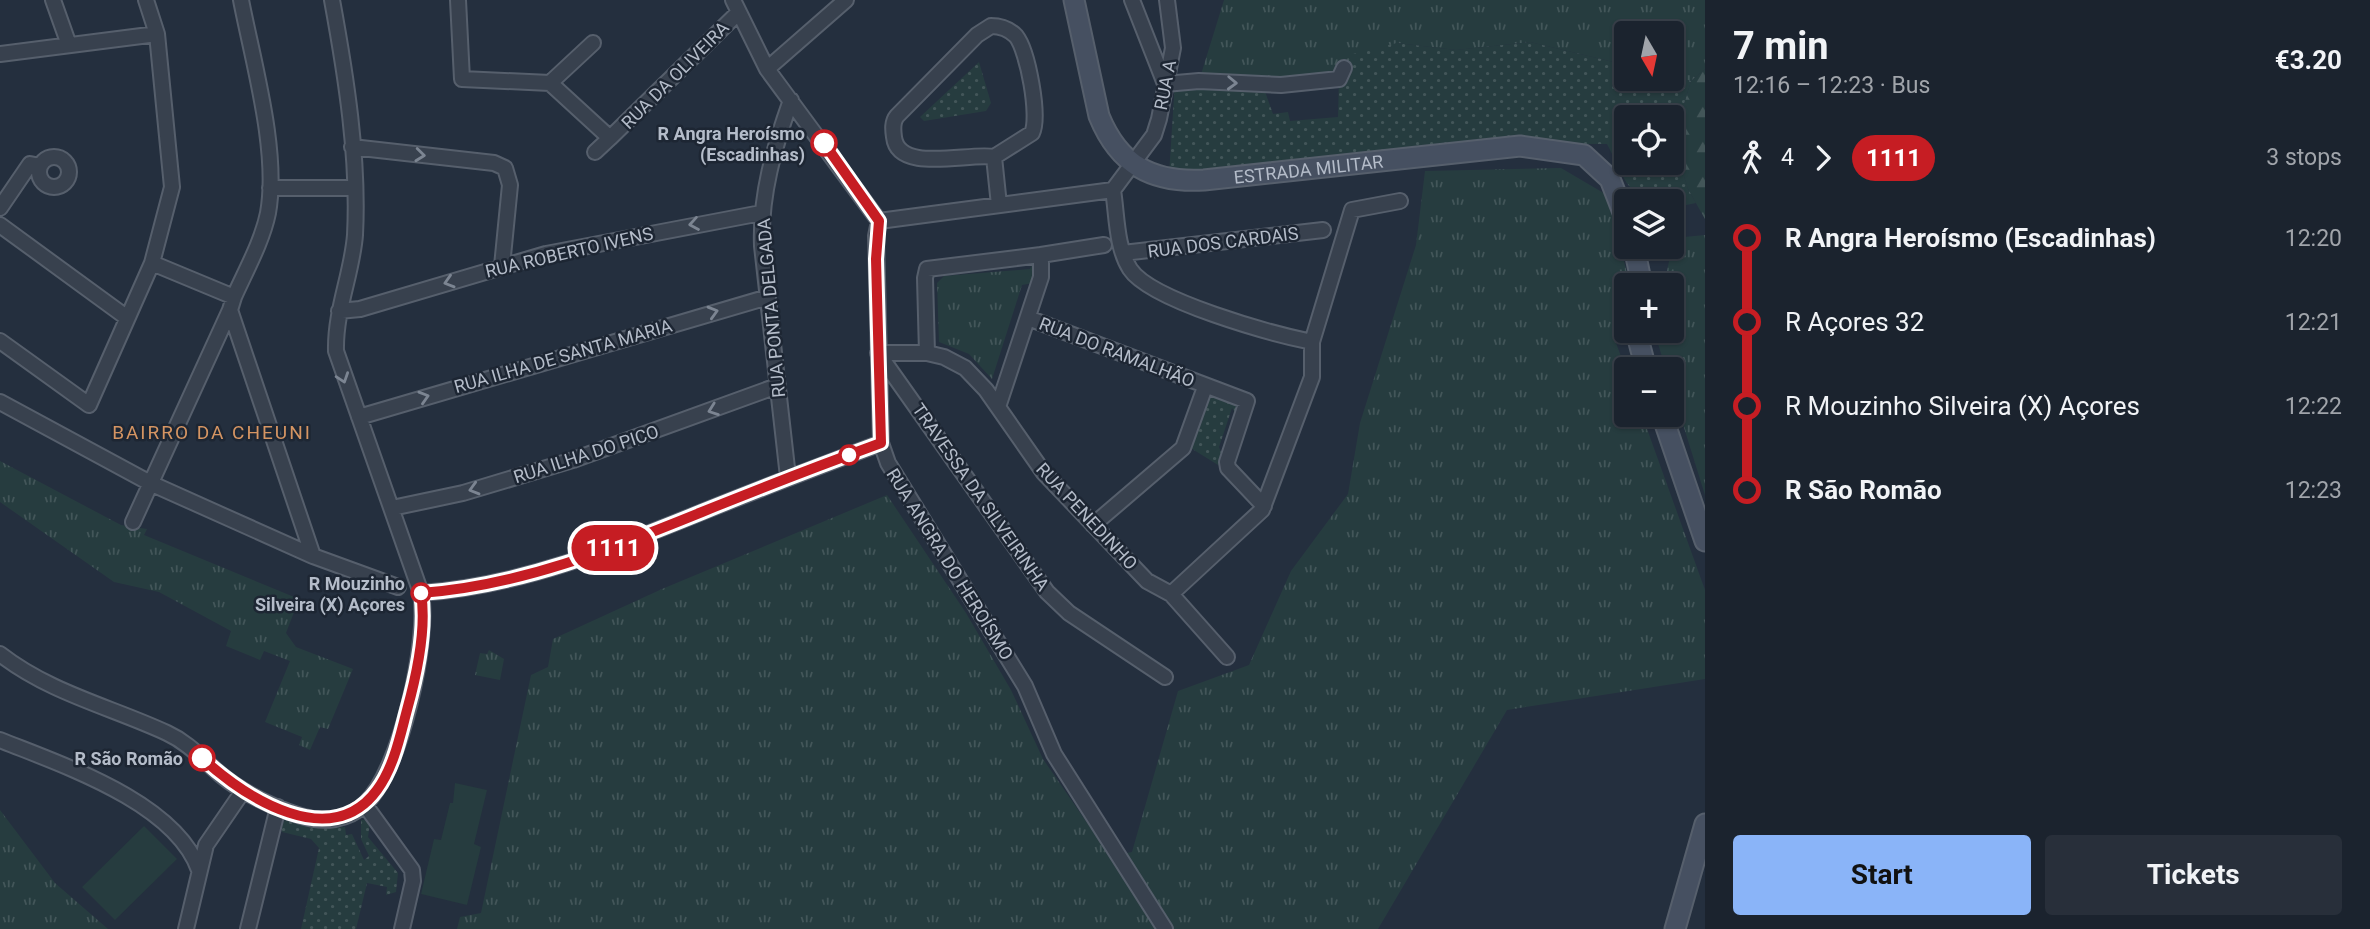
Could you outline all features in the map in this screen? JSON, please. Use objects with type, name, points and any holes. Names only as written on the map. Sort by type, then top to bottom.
[{"type":"street","points":[[53,0],[69,45]]},
{"type":"street","points":[[0,341],[89,405],[152,263],[172,187],[157,34],[146,0]]},
{"type":"street","points":[[132,522],[263,232],[270,188],[260,94],[241,0]]},
{"type":"street","points":[[0,654],[50,686],[184,741],[243,791],[278,807],[326,821],[346,816],[365,805],[387,771],[410,701],[423,618],[421,593],[336,351],[335,326],[354,245],[354,188],[352,148],[332,0]]},
{"type":"street","points":[[457,0],[462,79],[550,83],[593,43]]},
{"type":"street","points":[[767,69],[846,0]]},
{"type":"street","name":"ESTRADA MILITAR","points":[[1074,0],[1099,116],[1111,141],[1131,162],[1159,178],[1182,181],[1520,146],[1584,155],[1610,179],[1614,189]]},
{"type":"street","points":[[1132,0],[1164,84],[1199,81],[1280,85],[1339,79],[1344,68]]},
{"type":"street","name":"RUA A","points":[[1113,190],[1131,162],[1154,135],[1173,48],[1167,0]]},
{"type":"street","points":[[736,6],[767,69],[879,221],[1113,190],[1123,253],[1131,270],[1145,283],[1172,298],[1275,335],[1312,342]]},
{"type":"street","name":"RUA DA OLIVEIRA","points":[[595,152],[736,6]]},
{"type":"street","points":[[991,26],[1003,27],[1018,40],[1037,114],[1035,127],[1027,138],[994,157],[978,154],[916,159],[898,148],[893,130],[897,116],[977,35],[991,26]]},
{"type":"street","points":[[0,54],[157,34]]},
{"type":"street","name":"RUA DA OLIVEIRA","points":[[550,83],[610,138]]},
{"type":"street","name":"RUA PONTA DELGADA","points":[[788,478],[761,213],[775,142],[791,100]]},
{"type":"street","points":[[352,148],[494,163],[505,168],[510,185],[502,266]]},
{"type":"street","points":[[994,157],[999,205]]},
{"type":"street","points":[[0,208],[30,164],[40,166]]},
{"type":"street","points":[[270,188],[354,188]]},
{"type":"street","points":[[1171,594],[1264,506],[1312,377],[1312,342],[1352,211],[1400,201]]},
{"type":"street","name":"RUA ROBERTO IVENS","points":[[339,311],[360,309],[546,254],[761,213]]},
{"type":"street","name":"RUA ANGRA DO HEROÍSMO","points":[[879,221],[876,236],[881,443],[897,481],[1025,685],[1054,754],[1165,929]]},
{"type":"street","points":[[0,225],[126,317]]},
{"type":"street","name":"RUA DOS CARDAIS","points":[[1123,253],[1322,230]]},
{"type":"street","points":[[927,353],[925,278],[928,269],[1104,245]]},
{"type":"street","points":[[998,407],[1041,277],[1041,255]]},
{"type":"street","points":[[152,263],[232,304],[313,556]]},
{"type":"street","name":"RUA ILHA DE SANTA MARIA","points":[[359,417],[768,297]]},
{"type":"street","name":"RUA DO RAMALHÃO","points":[[1028,318],[1247,401],[1227,462],[1228,468],[1264,506]]},
{"type":"street","name":"RUA PENEDINHO","points":[[878,353],[927,353],[944,357],[965,368],[998,407],[1044,473],[1147,581],[1171,594],[1227,657]]},
{"type":"street","name":"TRAVESSA DA SILVEIRINHA","points":[[878,353],[1047,592],[1069,613],[1165,677]]},
{"type":"street","name":"RUA ILHA DO PICO","points":[[392,508],[463,492],[573,460],[777,386]]},
{"type":"street","points":[[1093,526],[1184,448],[1205,387]]},
{"type":"street","points":[[0,402],[150,483],[313,556],[398,587]]},
{"type":"street","points":[[1666,427],[1705,541]]},
{"type":"street","points":[[421,593],[505,581],[551,569],[615,547],[881,443]]},
{"type":"street","points":[[0,740],[135,799],[186,846],[199,870]]},
{"type":"street","points":[[186,929],[199,870],[212,832],[243,791]]},
{"type":"street","points":[[365,805],[412,870],[413,881],[401,929]]},
{"type":"street","points":[[248,929],[278,807]]},
{"type":"street","points":[[1675,929],[1705,824]]},
{"type":"green space","points":[[1224,0],[1705,0],[1705,69],[1691,81],[1684,79],[1684,21],[1614,21],[1614,62],[1530,42],[1456,50],[1397,43],[1344,68],[1293,84],[1199,81]]},
{"type":"green space","points":[[1530,42],[1614,62],[1614,91],[1684,91],[1684,79],[1691,81],[1684,105],[1614,105],[1614,158],[1607,144],[1465,143],[1169,175],[1175,81],[1262,83],[1273,114],[1288,112],[1290,121],[1338,117],[1339,79],[1349,55],[1397,43],[1456,50]]},
{"type":"green space","points":[[979,62],[991,103],[986,111],[924,121],[920,117]]},
{"type":"green space","points":[[1705,69],[1705,219],[1688,189],[1684,175],[1684,105],[1691,81]]},
{"type":"green space","points":[[1561,168],[1607,195],[1614,222],[1614,259],[1623,259],[1627,273],[1614,273],[1614,343],[1621,357],[1614,357],[1614,427],[1646,427],[1705,590],[1705,679],[1507,710],[1378,929],[457,929],[460,917],[481,913],[531,675],[548,667],[553,639],[662,589],[887,495],[966,613],[1011,690],[1043,759],[1110,856],[1132,852],[1178,691],[1249,665],[1291,571],[1348,494],[1360,423],[1416,245],[1425,171]]},
{"type":"green space","points":[[1622,175],[1684,175],[1696,203],[1684,205],[1684,189],[1632,189]]},
{"type":"green space","points":[[1705,235],[1705,495],[1684,427],[1684,357],[1662,357],[1658,343],[1684,343],[1684,273],[1667,273],[1670,259],[1684,259],[1684,237]]},
{"type":"green space","points":[[1032,265],[1037,269],[1033,283],[1022,285],[992,379],[969,354],[939,342],[937,283],[944,276],[1030,269]]},
{"type":"green space","points":[[1210,394],[1238,403],[1237,415],[1232,408],[1219,447],[1223,468],[1189,447]]},
{"type":"green space","points":[[0,461],[121,525],[147,529],[144,535],[299,599],[286,633],[296,647],[353,669],[328,729],[320,727],[310,750],[299,745],[302,737],[265,722],[290,661],[264,651],[260,660],[226,646],[231,631],[159,592],[114,582],[0,502]]},
{"type":"green space","points":[[489,650],[504,659],[500,680],[475,675],[480,653],[487,654]]},
{"type":"green space","points":[[455,783],[487,790],[474,844],[481,847],[467,905],[421,894],[434,839],[441,840],[450,803],[453,803]]},
{"type":"green space","points":[[0,810],[55,883],[108,929],[0,929]]},
{"type":"green space","points":[[285,820],[324,828],[345,827],[346,835],[352,834],[364,860],[369,856],[361,839],[361,820],[366,820],[370,823],[368,837],[398,873],[396,892],[386,895],[387,887],[367,883],[356,929],[301,929],[319,848],[311,839],[282,832],[281,826]]},
{"type":"green space","points":[[144,826],[177,859],[115,920],[82,887]]},
{"type":"bus line","name":"1111","points":[[202,758],[243,791],[278,807],[303,817],[326,821],[346,816],[365,805],[379,788],[397,748],[410,701],[423,618],[421,593],[496,582],[551,569],[615,547],[881,443],[876,259],[879,221],[824,143]]},
{"type":"place","name":"R Angra Heroísmo (Escadinhas)","points":[[824,143]]},
{"type":"place","name":"R Mouzinho Silveira (X) Açores","points":[[421,593]]},
{"type":"place","name":"R São Romão","points":[[202,758]]},
{"type":"district","name":"BAIRRO DA CHEUNI","points":[[212,432]]}]
